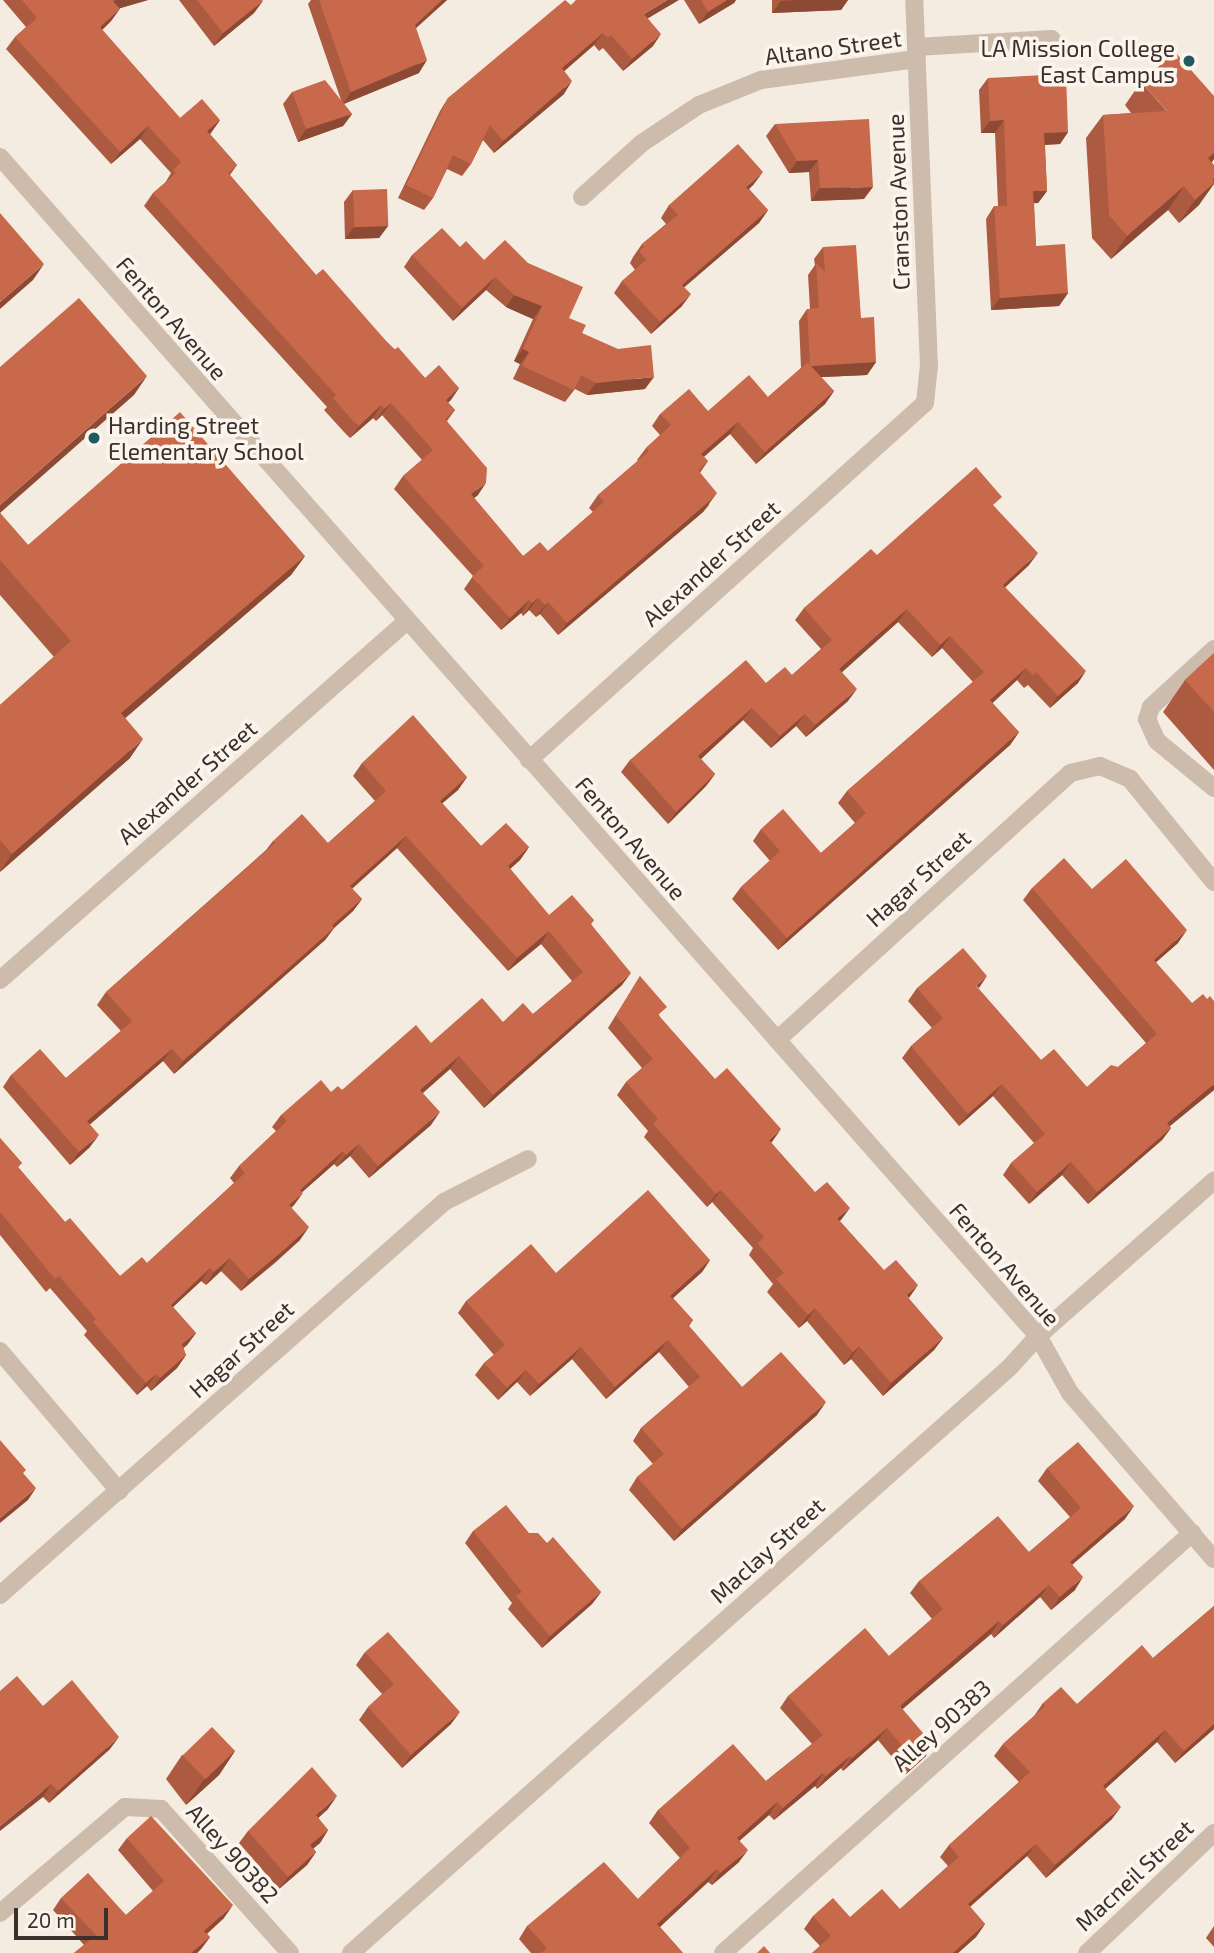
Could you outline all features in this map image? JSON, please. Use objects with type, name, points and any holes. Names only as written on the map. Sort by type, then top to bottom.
[{"type":"street","name":"Cranston Avenue","points":[[914,0],[929,367],[925,403]]},
{"type":"street","name":"Altano Street","points":[[582,197],[642,143],[699,105],[761,80],[917,53],[1052,39]]},
{"type":"street","name":"Fenton Avenue","points":[[0,157],[1038,1336],[1070,1393],[1214,1559]]},
{"type":"street","name":"Alexander Street","points":[[529,760],[925,403]]},
{"type":"street","name":"Alexander Street","points":[[0,980],[407,621]]},
{"type":"street","points":[[1214,649],[1151,707],[1147,719],[1157,741],[1214,788]]},
{"type":"street","name":"Hagar Street","points":[[777,1040],[1070,773],[1100,766],[1130,779],[1214,882]]},
{"type":"street","name":"Hagar Street","points":[[0,1595],[444,1202],[528,1159]]},
{"type":"street","name":"Maclay Street","points":[[351,1953],[1009,1368],[1038,1336],[1214,1181]]},
{"type":"street","points":[[0,1351],[119,1491]]},
{"type":"street","name":"Alley 90383","points":[[723,1953],[1192,1533]]},
{"type":"street","name":"Alley 90382","points":[[0,1913],[125,1807],[161,1809],[290,1953]]},
{"type":"street","name":"Macneil Street","points":[[1087,1953],[1214,1833]]},
{"type":"building","points":[[22,0],[115,0],[113,1],[120,9],[100,27],[180,118],[202,99],[220,120],[207,131],[237,165],[228,173],[316,275],[323,269],[394,350],[398,347],[425,378],[439,365],[459,388],[446,400],[455,410],[445,419],[487,468],[486,483],[471,494],[523,556],[540,542],[548,551],[604,502],[598,495],[649,451],[646,448],[671,425],[660,414],[689,389],[708,411],[749,375],[768,397],[808,362],[810,365],[807,309],[819,308],[816,263],[825,272],[823,247],[856,245],[861,318],[874,317],[876,362],[811,366],[834,391],[765,452],[738,422],[701,454],[708,461],[698,470],[717,493],[712,499],[567,623],[548,602],[545,605],[538,598],[532,603],[529,600],[510,618],[472,577],[484,566],[403,476],[433,450],[391,403],[384,409],[381,405],[359,426],[352,420],[333,398],[336,395],[153,193],[176,173],[173,170],[181,162],[148,126],[120,152],[15,37],[37,18]]},
{"type":"building","points":[[197,0],[262,0],[263,1],[223,33]]},
{"type":"building","points":[[319,0],[442,0],[415,25],[427,60],[351,92]]},
{"type":"building","points":[[565,0],[571,5],[576,0],[667,0],[644,14],[661,34],[632,59],[611,35],[608,38],[603,33],[562,68],[572,81],[503,141],[490,125],[471,164],[453,155],[433,198],[406,185],[448,98]]},
{"type":"building","points":[[701,0],[727,0],[708,12]]},
{"type":"building","points":[[1175,52],[1214,96],[1214,153],[1208,158],[1214,165],[1214,183],[1195,200],[1184,186],[1127,236],[1109,215],[1103,115],[1167,111],[1141,82]]},
{"type":"building","points":[[1066,74],[1068,132],[1044,133],[1047,191],[1033,191],[1036,246],[1065,244],[1068,293],[1000,298],[994,206],[1007,206],[1004,120],[990,121],[988,78]]},
{"type":"building","points":[[325,80],[352,114],[306,129],[292,92]]},
{"type":"building","points":[[869,119],[873,187],[820,188],[818,160],[797,161],[775,124]]},
{"type":"building","points":[[738,144],[763,172],[746,187],[768,210],[682,285],[691,294],[660,322],[622,281],[646,260],[639,251],[644,247],[642,244],[678,215],[669,205]]},
{"type":"building","points":[[387,189],[388,226],[354,227],[353,190]]},
{"type":"building","points":[[0,213],[44,264],[0,302]]},
{"type":"building","points":[[442,228],[460,247],[466,241],[484,260],[505,240],[528,263],[583,287],[569,318],[586,325],[582,333],[618,349],[651,345],[654,377],[596,383],[581,375],[574,390],[522,366],[529,352],[523,349],[542,306],[514,295],[495,277],[462,308],[412,255]]},
{"type":"building","points":[[79,298],[147,376],[0,505],[0,367]]},
{"type":"building","points":[[180,412],[305,556],[121,713],[143,739],[12,854],[0,840],[0,705],[71,641],[0,560],[0,513],[28,545]]},
{"type":"building","points":[[976,467],[1002,497],[993,505],[1038,553],[1003,585],[1086,671],[1058,696],[1036,672],[1033,675],[1026,668],[990,700],[1019,732],[787,938],[741,887],[780,851],[761,829],[783,809],[821,853],[866,813],[847,791],[984,672],[950,636],[940,645],[907,609],[839,669],[857,689],[815,725],[805,714],[780,736],[752,708],[698,756],[715,774],[676,812],[630,760],[746,660],[766,683],[785,667],[792,675],[832,640],[804,608],[871,549],[877,555]]},
{"type":"building","points":[[1214,653],[1214,712],[1185,680]]},
{"type":"building","points":[[413,715],[467,777],[440,801],[481,846],[506,823],[529,847],[508,866],[549,915],[572,895],[594,920],[590,923],[631,973],[493,1095],[459,1056],[420,1090],[440,1112],[378,1166],[359,1144],[346,1155],[343,1151],[300,1190],[303,1193],[289,1205],[309,1227],[284,1250],[249,1279],[230,1258],[214,1272],[210,1268],[171,1305],[196,1333],[182,1344],[186,1355],[160,1378],[156,1374],[146,1383],[93,1322],[96,1319],[59,1276],[55,1279],[0,1212],[0,1138],[22,1163],[17,1166],[65,1222],[70,1218],[120,1276],[142,1257],[147,1263],[245,1173],[239,1166],[287,1121],[281,1115],[321,1080],[331,1092],[338,1086],[342,1090],[416,1025],[431,1043],[482,998],[503,1022],[523,1003],[533,1014],[583,972],[549,931],[517,958],[406,836],[350,886],[362,899],[332,925],[334,928],[183,1061],[172,1049],[87,1121],[99,1135],[79,1152],[11,1075],[40,1049],[66,1078],[132,1021],[106,992],[275,843],[273,841],[302,814],[328,843],[386,791],[362,763]]},
{"type":"building","points":[[1064,858],[1092,889],[1126,859],[1187,930],[1154,960],[1192,1003],[1203,994],[1214,1001],[1214,1084],[1167,1123],[1171,1128],[1097,1192],[1071,1162],[1037,1192],[1011,1163],[1045,1134],[1002,1084],[968,1114],[911,1046],[943,1018],[917,988],[963,948],[987,976],[976,986],[1041,1060],[1054,1049],[1087,1087],[1111,1065],[1118,1067],[1157,1034],[1032,888]]},
{"type":"building","points":[[640,976],[667,1007],[658,1015],[715,1079],[727,1068],[781,1129],[769,1140],[815,1192],[827,1182],[850,1208],[837,1218],[884,1270],[896,1260],[918,1285],[906,1295],[943,1338],[891,1383],[859,1346],[853,1352],[815,1308],[808,1315],[776,1279],[784,1273],[757,1243],[764,1237],[721,1190],[716,1194],[653,1124],[658,1119],[626,1082],[653,1059],[616,1016]]},
{"type":"building","points":[[648,1190],[710,1260],[670,1296],[693,1320],[688,1325],[742,1387],[781,1352],[826,1402],[682,1529],[637,1477],[664,1454],[641,1428],[700,1377],[668,1340],[615,1387],[581,1347],[539,1384],[526,1370],[507,1388],[484,1363],[505,1345],[466,1301],[531,1244],[556,1273]]},
{"type":"building","points":[[0,1440],[26,1470],[23,1473],[36,1488],[0,1518]]},
{"type":"building","points":[[1078,1442],[1134,1506],[1070,1562],[1083,1577],[1060,1597],[1049,1585],[1003,1625],[999,1621],[900,1706],[933,1745],[915,1761],[887,1728],[852,1758],[850,1756],[826,1776],[823,1773],[783,1808],[777,1802],[737,1838],[748,1850],[720,1873],[717,1869],[657,1924],[683,1953],[541,1953],[547,1948],[527,1926],[604,1862],[638,1899],[690,1848],[658,1810],[733,1744],[766,1781],[823,1735],[788,1696],[865,1628],[889,1656],[943,1609],[919,1581],[998,1516],[1029,1552],[1081,1508],[1047,1468]]},
{"type":"building","points":[[506,1505],[529,1533],[538,1533],[547,1543],[553,1537],[601,1592],[550,1636],[516,1596],[522,1592],[473,1531]]},
{"type":"building","points":[[1214,1606],[1214,1724],[1184,1751],[1165,1730],[1103,1786],[1121,1807],[1055,1865],[1036,1844],[968,1904],[985,1924],[953,1953],[812,1953],[831,1936],[813,1916],[833,1898],[850,1917],[882,1889],[900,1909],[959,1857],[949,1845],[1030,1772],[1003,1744],[1045,1706],[1043,1703],[1061,1687],[1077,1704],[1142,1645],[1153,1658]]},
{"type":"building","points":[[388,1632],[460,1712],[411,1755],[368,1707],[394,1684],[365,1652]]},
{"type":"building","points":[[17,1676],[43,1706],[72,1680],[119,1737],[58,1791],[51,1784],[0,1826],[0,1691]]},
{"type":"building","points":[[212,1727],[235,1751],[205,1779],[183,1755]]},
{"type":"building","points":[[312,1767],[337,1796],[316,1815],[328,1830],[310,1845],[316,1852],[288,1877],[248,1831]]},
{"type":"building","points":[[151,1816],[233,1905],[204,1931],[210,1937],[191,1953],[74,1953],[96,1935],[61,1898],[88,1873],[126,1915],[164,1881],[127,1838]]},
{"type":"building","points":[[764,1946],[770,1953],[757,1953]]},
{"type":"place","name":"LA Mission College East Campus","points":[[1189,61]]},
{"type":"place","name":"Harding Street Elementary School","points":[[94,438]]}]
